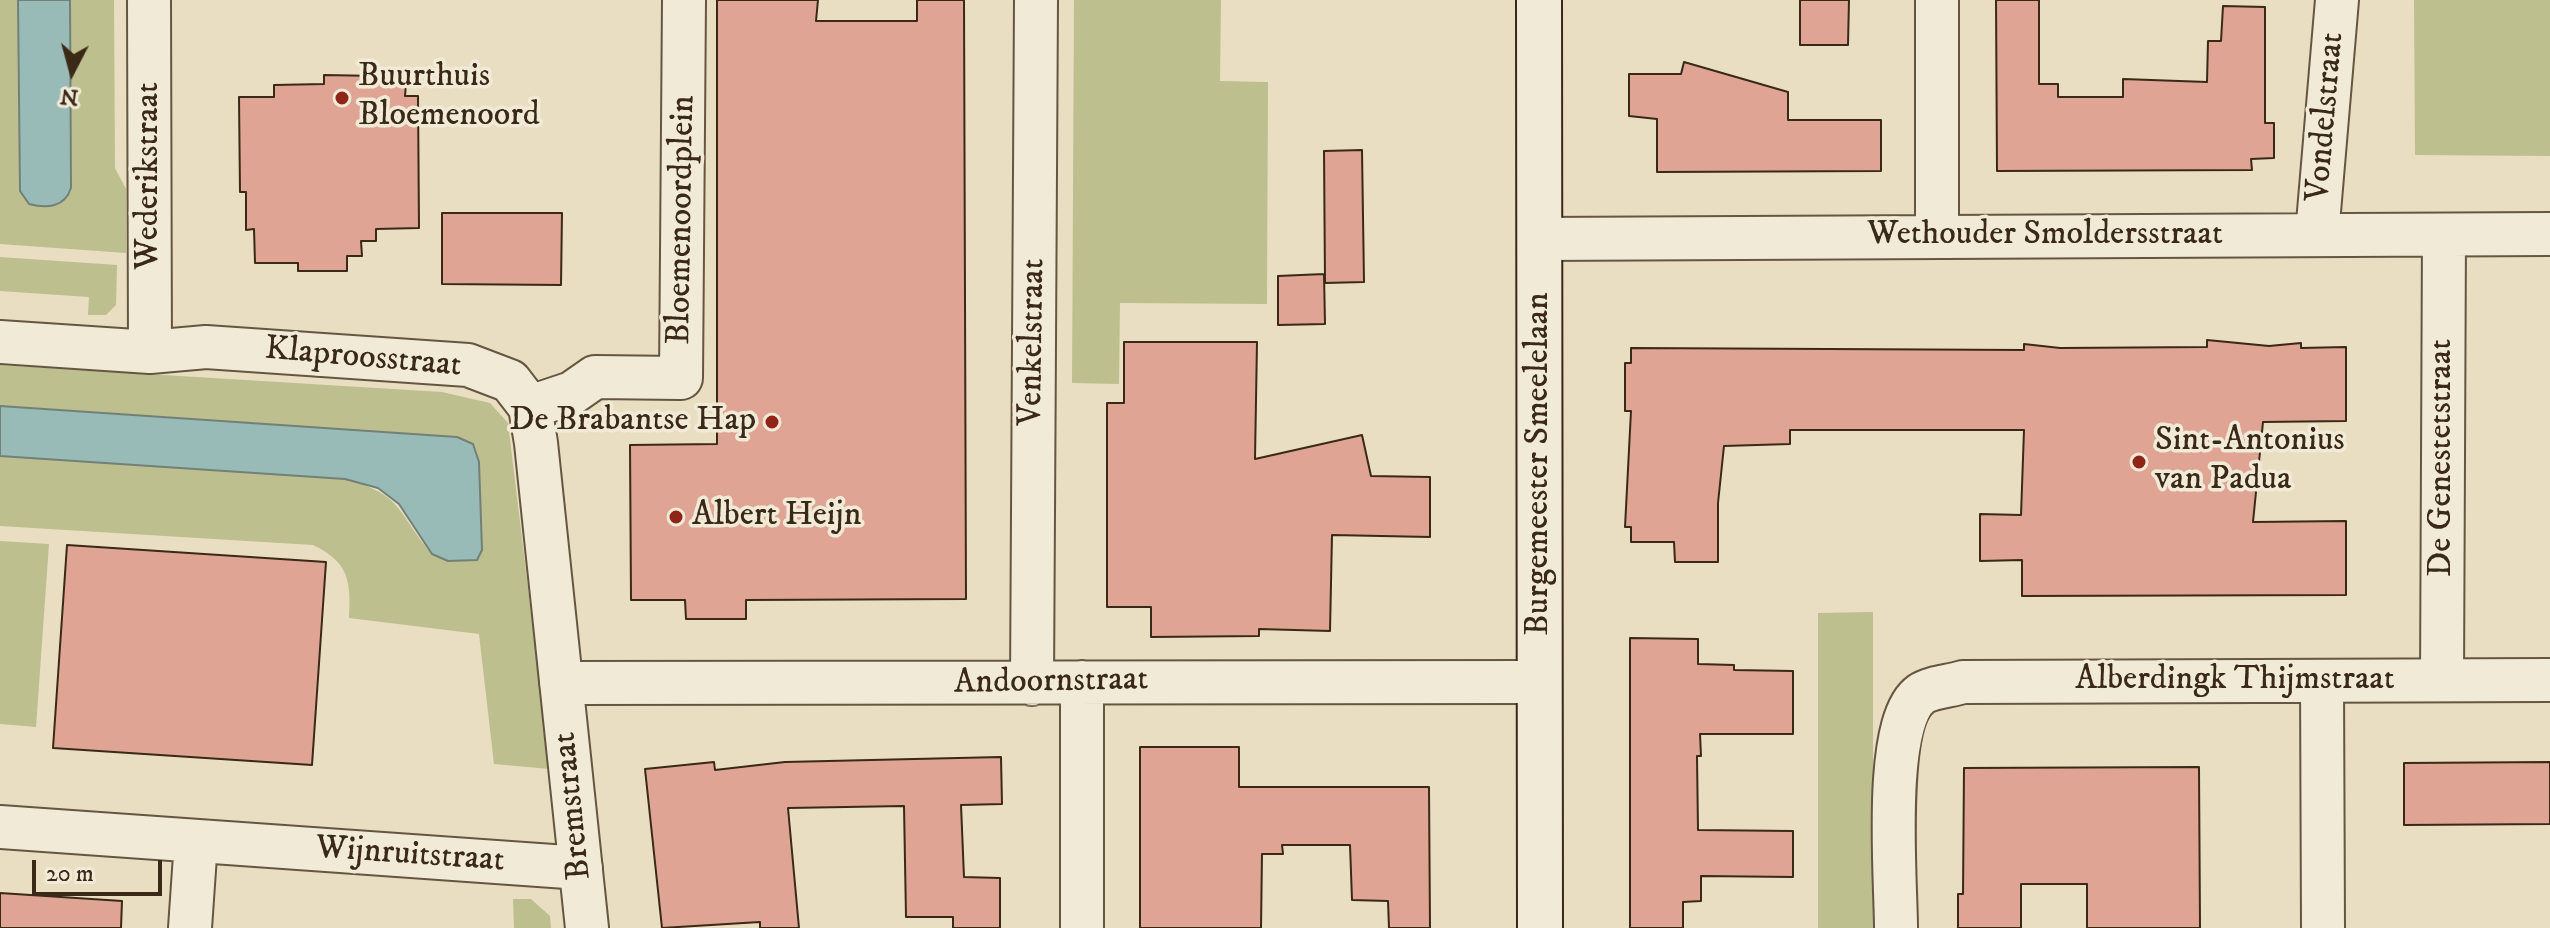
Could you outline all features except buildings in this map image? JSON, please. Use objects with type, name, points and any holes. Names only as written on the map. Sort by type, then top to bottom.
[{"type":"street","name":"Wederikstraat","points":[[149,0],[150,352]]},
{"type":"street","name":"Bloemenoordplein","points":[[530,407],[572,393],[595,377],[681,378],[684,0]]},
{"type":"street","name":"Venkelstraat","points":[[1032,684],[1036,0]]},
{"type":"street","name":"Burgemeester Smeelelaan","points":[[1539,0],[1540,928]]},
{"type":"street","points":[[1937,0],[1937,237]]},
{"type":"street","name":"Vondelstraat","points":[[2317,235],[2337,0]]},
{"type":"street","name":"Wethouder Smoldersstraat","points":[[1539,239],[2550,234]]},
{"type":"street","name":"De Genestetstraat","points":[[2442,680],[2444,235]]},
{"type":"street","name":"Klaproosstraat","points":[[0,342],[150,352],[206,347],[468,365],[510,381],[530,407]]},
{"type":"street","points":[[530,407],[561,683]]},
{"type":"street","name":"Alberdingk Thijmstraat","points":[[1896,928],[1895,751],[1904,719],[1921,694],[1963,682],[2550,680]]},
{"type":"street","points":[[2322,681],[2323,928]]},
{"type":"street","points":[[1082,682],[1082,928]]},
{"type":"street","name":"Andoornstraat","points":[[561,683],[1540,682]]},
{"type":"street","name":"Bremstraat","points":[[561,683],[587,928]]},
{"type":"street","name":"Wijnruitstraat","points":[[0,827],[581,868]]},
{"type":"street","points":[[190,928],[196,841]]},
{"type":"green space","points":[[0,0],[18,0],[20,191],[71,192],[70,0],[114,0],[115,168],[126,189],[126,253],[0,244]]},
{"type":"green space","points":[[1074,0],[1221,0],[1220,81],[1268,82],[1267,304],[1120,303],[1119,384],[1072,383]]},
{"type":"green space","points":[[2414,0],[2550,0],[2550,156],[2415,155]]},
{"type":"green space","points":[[0,257],[117,265],[116,305],[106,315],[88,315],[89,297],[0,291]]},
{"type":"green space","points":[[0,365],[442,392],[490,403],[508,423],[550,769],[494,764],[479,634],[349,618],[345,574],[334,558],[313,545],[0,526],[0,456],[345,479],[364,485],[389,499],[432,554],[477,560],[482,550],[479,462],[473,444],[457,437],[0,406]]},
{"type":"green space","points":[[0,541],[49,544],[36,727],[0,724]]},
{"type":"green space","points":[[1873,612],[1873,928],[1818,928],[1818,613]]},
{"type":"green space","points":[[513,899],[531,899],[550,916],[551,928],[514,928]]},
{"type":"water","points":[[18,0],[70,0],[71,188],[60,203],[49,206],[29,204],[20,191]]},
{"type":"water","points":[[0,406],[457,437],[473,444],[479,462],[482,550],[477,560],[448,561],[432,554],[399,504],[378,488],[345,479],[0,456]]},
{"type":"place","name":"Buurthuis Bloemenoord","points":[[342,98]]},
{"type":"place","name":"De Brabantse Hap","points":[[772,422]]},
{"type":"place","name":"Sint-Antonius van Padua","points":[[2139,462]]},
{"type":"place","name":"Albert Heijn","points":[[676,517]]}]
